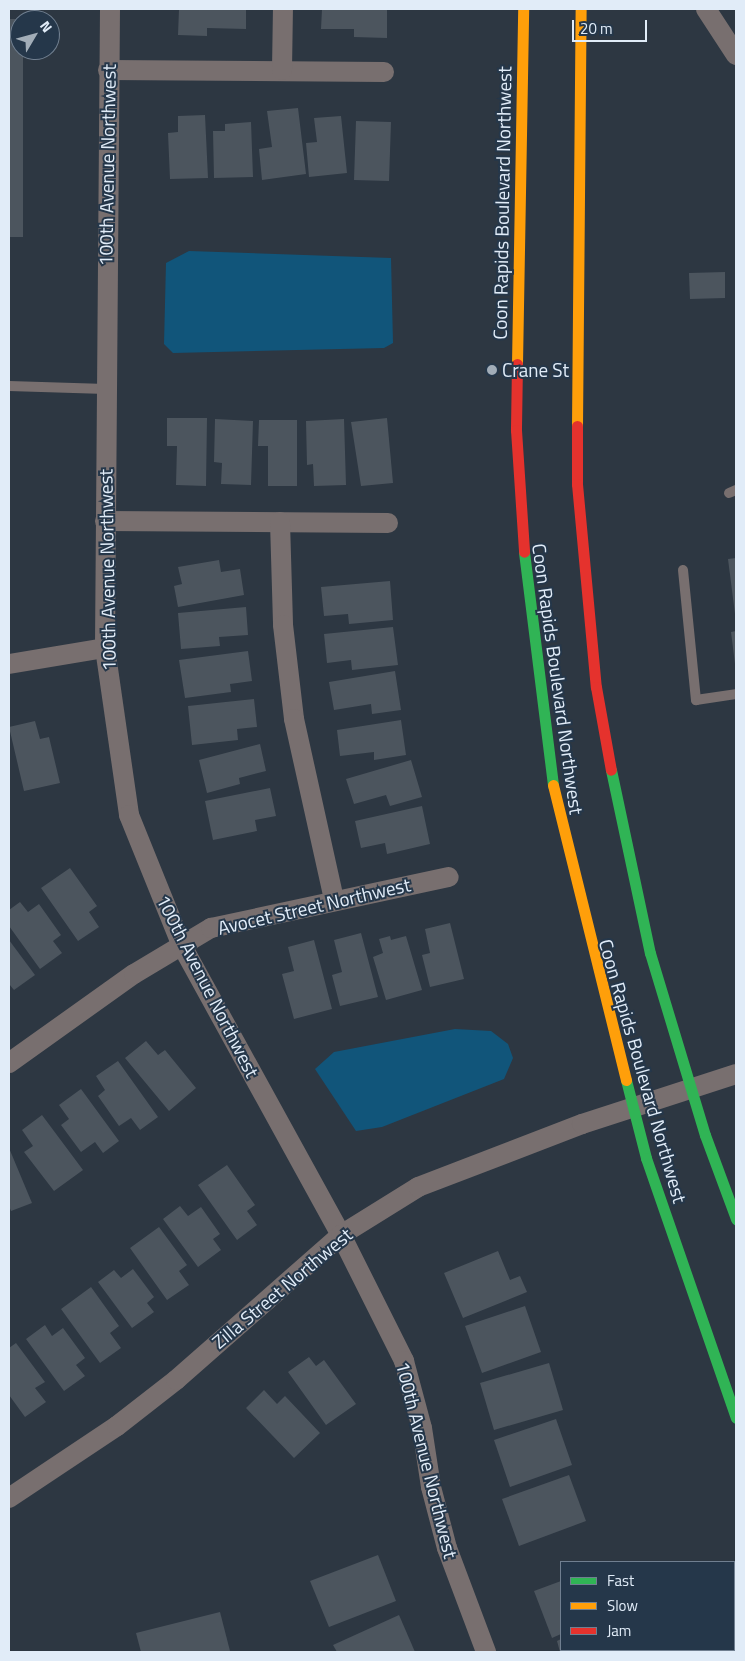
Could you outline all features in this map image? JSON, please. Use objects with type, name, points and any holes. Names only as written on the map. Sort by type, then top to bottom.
[{"type":"main road","name":"Coon Rapids Boulevard Northwest","points":[[523,9],[516,430],[527,602],[559,824],[632,1108],[736,1418]]},
{"type":"main road","name":"Coon Rapids Boulevard Northwest","points":[[581,9],[575,380],[583,578],[599,706],[627,859],[692,1089],[736,1218]]},
{"type":"street","name":"100th Avenue Northwest","points":[[110,9],[108,70],[105,648],[130,815],[182,944],[341,1236],[404,1361],[422,1428],[430,1488],[446,1548],[486,1652]]},
{"type":"street","points":[[282,70],[283,9]]},
{"type":"street","points":[[706,9],[736,54]]},
{"type":"street","points":[[108,70],[384,72]]},
{"type":"street","points":[[105,521],[388,523]]},
{"type":"street","points":[[280,522],[283,625],[294,719],[334,899]]},
{"type":"street","points":[[9,664],[105,648]]},
{"type":"street","name":"Avocet Street Northwest","points":[[9,1063],[182,944],[210,928],[334,899],[449,877]]},
{"type":"street","points":[[632,1108],[736,1074]]},
{"type":"street","name":"Zilla Street Northwest","points":[[9,1498],[117,1426],[176,1380],[341,1236],[418,1187],[582,1124],[632,1108]]},
{"type":"lane","points":[[9,386],[106,389]]},
{"type":"lane","points":[[683,570],[696,700],[736,694]]},
{"type":"water","points":[[189,251],[391,258],[393,343],[384,348],[173,353],[164,344],[166,263]]},
{"type":"water","points":[[455,1029],[491,1031],[508,1044],[513,1058],[504,1079],[382,1127],[356,1131],[315,1069],[334,1052]]},
{"type":"building","points":[[179,9],[246,9],[246,29],[207,28],[207,36],[178,35]]},
{"type":"building","points":[[322,9],[387,9],[387,38],[354,37],[354,29],[321,29]]},
{"type":"building","points":[[10,19],[10,60],[23,60],[23,237],[9,237]]},
{"type":"building","points":[[298,108],[306,174],[262,180],[259,149],[272,147],[267,111]]},
{"type":"building","points":[[205,115],[208,178],[170,179],[168,133],[178,132],[178,116]]},
{"type":"building","points":[[341,116],[347,173],[309,177],[306,143],[317,142],[314,118]]},
{"type":"building","points":[[356,121],[391,122],[389,181],[354,180]]},
{"type":"building","points":[[251,122],[253,177],[214,178],[213,131],[225,131],[225,124]]},
{"type":"building","points":[[725,272],[725,298],[690,299],[689,273]]},
{"type":"building","points":[[167,418],[207,418],[206,486],[176,485],[177,446],[167,446]]},
{"type":"building","points":[[387,418],[393,483],[361,486],[351,422]]},
{"type":"building","points":[[215,419],[253,421],[251,485],[221,484],[222,463],[214,462]]},
{"type":"building","points":[[344,419],[346,485],[314,486],[313,464],[307,465],[306,421]]},
{"type":"building","points":[[259,420],[297,420],[297,486],[268,486],[268,446],[258,446]]},
{"type":"building","points":[[736,558],[736,613],[735,614],[728,559]]},
{"type":"building","points":[[219,560],[221,572],[240,569],[244,595],[178,607],[174,586],[182,584],[178,567]]},
{"type":"building","points":[[390,581],[393,620],[349,624],[348,614],[324,616],[321,587]]},
{"type":"building","points":[[246,607],[248,635],[219,637],[220,646],[181,649],[178,613]]},
{"type":"building","points":[[393,627],[398,665],[352,670],[351,660],[327,663],[324,634]]},
{"type":"building","points":[[736,631],[736,664],[735,664],[731,632]]},
{"type":"building","points":[[248,651],[252,681],[230,684],[231,692],[185,698],[179,660]]},
{"type":"building","points":[[395,671],[401,710],[372,714],[371,704],[334,710],[329,682]]},
{"type":"building","points":[[254,699],[257,727],[237,729],[238,740],[192,745],[188,706]]},
{"type":"building","points":[[401,720],[406,755],[374,760],[374,752],[340,756],[337,730]]},
{"type":"building","points":[[35,721],[40,739],[49,737],[60,783],[24,791],[9,727]]},
{"type":"building","points":[[260,744],[266,771],[239,778],[240,784],[207,793],[199,760]]},
{"type":"building","points":[[411,760],[422,797],[390,806],[386,795],[354,804],[346,779]]},
{"type":"building","points":[[270,788],[276,816],[255,820],[257,831],[213,840],[205,801]]},
{"type":"building","points":[[422,806],[430,844],[387,854],[385,843],[361,848],[355,821]]},
{"type":"building","points":[[70,868],[97,906],[89,912],[99,927],[78,941],[41,888]]},
{"type":"building","points":[[20,902],[28,912],[39,904],[61,935],[53,941],[62,953],[40,969],[9,926],[9,910]]},
{"type":"building","points":[[450,923],[464,979],[430,987],[422,955],[430,953],[425,929]]},
{"type":"building","points":[[361,933],[378,997],[340,1006],[332,975],[342,972],[334,940]]},
{"type":"building","points":[[390,936],[391,940],[406,936],[422,990],[386,1000],[373,957],[383,953],[379,939]]},
{"type":"building","points":[[9,940],[35,975],[14,990],[9,984]]},
{"type":"building","points":[[314,940],[332,1009],[294,1019],[282,974],[294,971],[288,947]]},
{"type":"building","points":[[146,1041],[158,1055],[165,1050],[196,1088],[169,1111],[125,1058]]},
{"type":"building","points":[[118,1061],[158,1117],[140,1130],[131,1118],[119,1126],[98,1096],[105,1090],[96,1076]]},
{"type":"building","points":[[81,1089],[119,1141],[103,1153],[95,1142],[81,1152],[61,1125],[69,1119],[59,1105]]},
{"type":"building","points":[[42,1115],[83,1170],[54,1191],[24,1152],[33,1146],[22,1130]]},
{"type":"building","points":[[9,1148],[32,1203],[11,1211],[9,1206]]},
{"type":"building","points":[[227,1165],[255,1205],[247,1211],[257,1225],[237,1240],[198,1185]]},
{"type":"building","points":[[180,1206],[188,1216],[201,1207],[220,1234],[213,1239],[221,1250],[198,1267],[163,1219]]},
{"type":"building","points":[[159,1227],[187,1265],[179,1271],[189,1285],[167,1300],[130,1248]]},
{"type":"building","points":[[498,1251],[510,1280],[520,1276],[527,1292],[463,1318],[444,1273]]},
{"type":"building","points":[[133,1269],[154,1297],[147,1303],[154,1312],[132,1328],[98,1282],[114,1270],[121,1278]]},
{"type":"building","points":[[91,1287],[119,1326],[110,1333],[121,1348],[100,1363],[61,1309]]},
{"type":"building","points":[[525,1306],[541,1352],[482,1373],[465,1326]]},
{"type":"building","points":[[45,1325],[52,1336],[63,1328],[85,1358],[76,1365],[85,1376],[64,1391],[26,1339]]},
{"type":"building","points":[[16,1343],[45,1382],[35,1388],[46,1402],[25,1417],[9,1395],[9,1348]]},
{"type":"building","points":[[309,1357],[316,1366],[324,1360],[356,1404],[326,1425],[288,1372]]},
{"type":"building","points":[[549,1363],[563,1410],[494,1430],[480,1383]]},
{"type":"building","points":[[264,1390],[277,1404],[285,1396],[320,1433],[294,1458],[246,1408]]},
{"type":"building","points":[[556,1419],[572,1465],[510,1487],[494,1440]]},
{"type":"building","points":[[569,1475],[586,1521],[519,1546],[502,1499]]},
{"type":"building","points":[[378,1555],[396,1601],[329,1627],[310,1581]]},
{"type":"building","points":[[560,1581],[560,1634],[552,1638],[534,1591]]},
{"type":"building","points":[[220,1612],[230,1651],[141,1652],[136,1633]]},
{"type":"building","points":[[399,1615],[415,1652],[337,1652],[333,1645]]},
{"type":"building","points":[[560,1640],[560,1651],[628,1652],[560,1652],[557,1641]]},
{"type":"traffic: fast","points":[[524,552],[553,785]]},
{"type":"traffic: fast","points":[[611,770],[650,953],[705,1135],[736,1219]]},
{"type":"traffic: fast","points":[[626,1080],[646,1158],[736,1418]]},
{"type":"traffic: slow","points":[[517,364],[523,9]]},
{"type":"traffic: slow","points":[[577,426],[581,9]]},
{"type":"traffic: slow","points":[[553,785],[626,1080]]},
{"type":"traffic: jam","points":[[517,364],[516,430],[524,552]]},
{"type":"traffic: jam","points":[[577,426],[577,484],[596,687],[611,770]]},
{"type":"place","name":"Crane St","points":[[492,370]]}]
